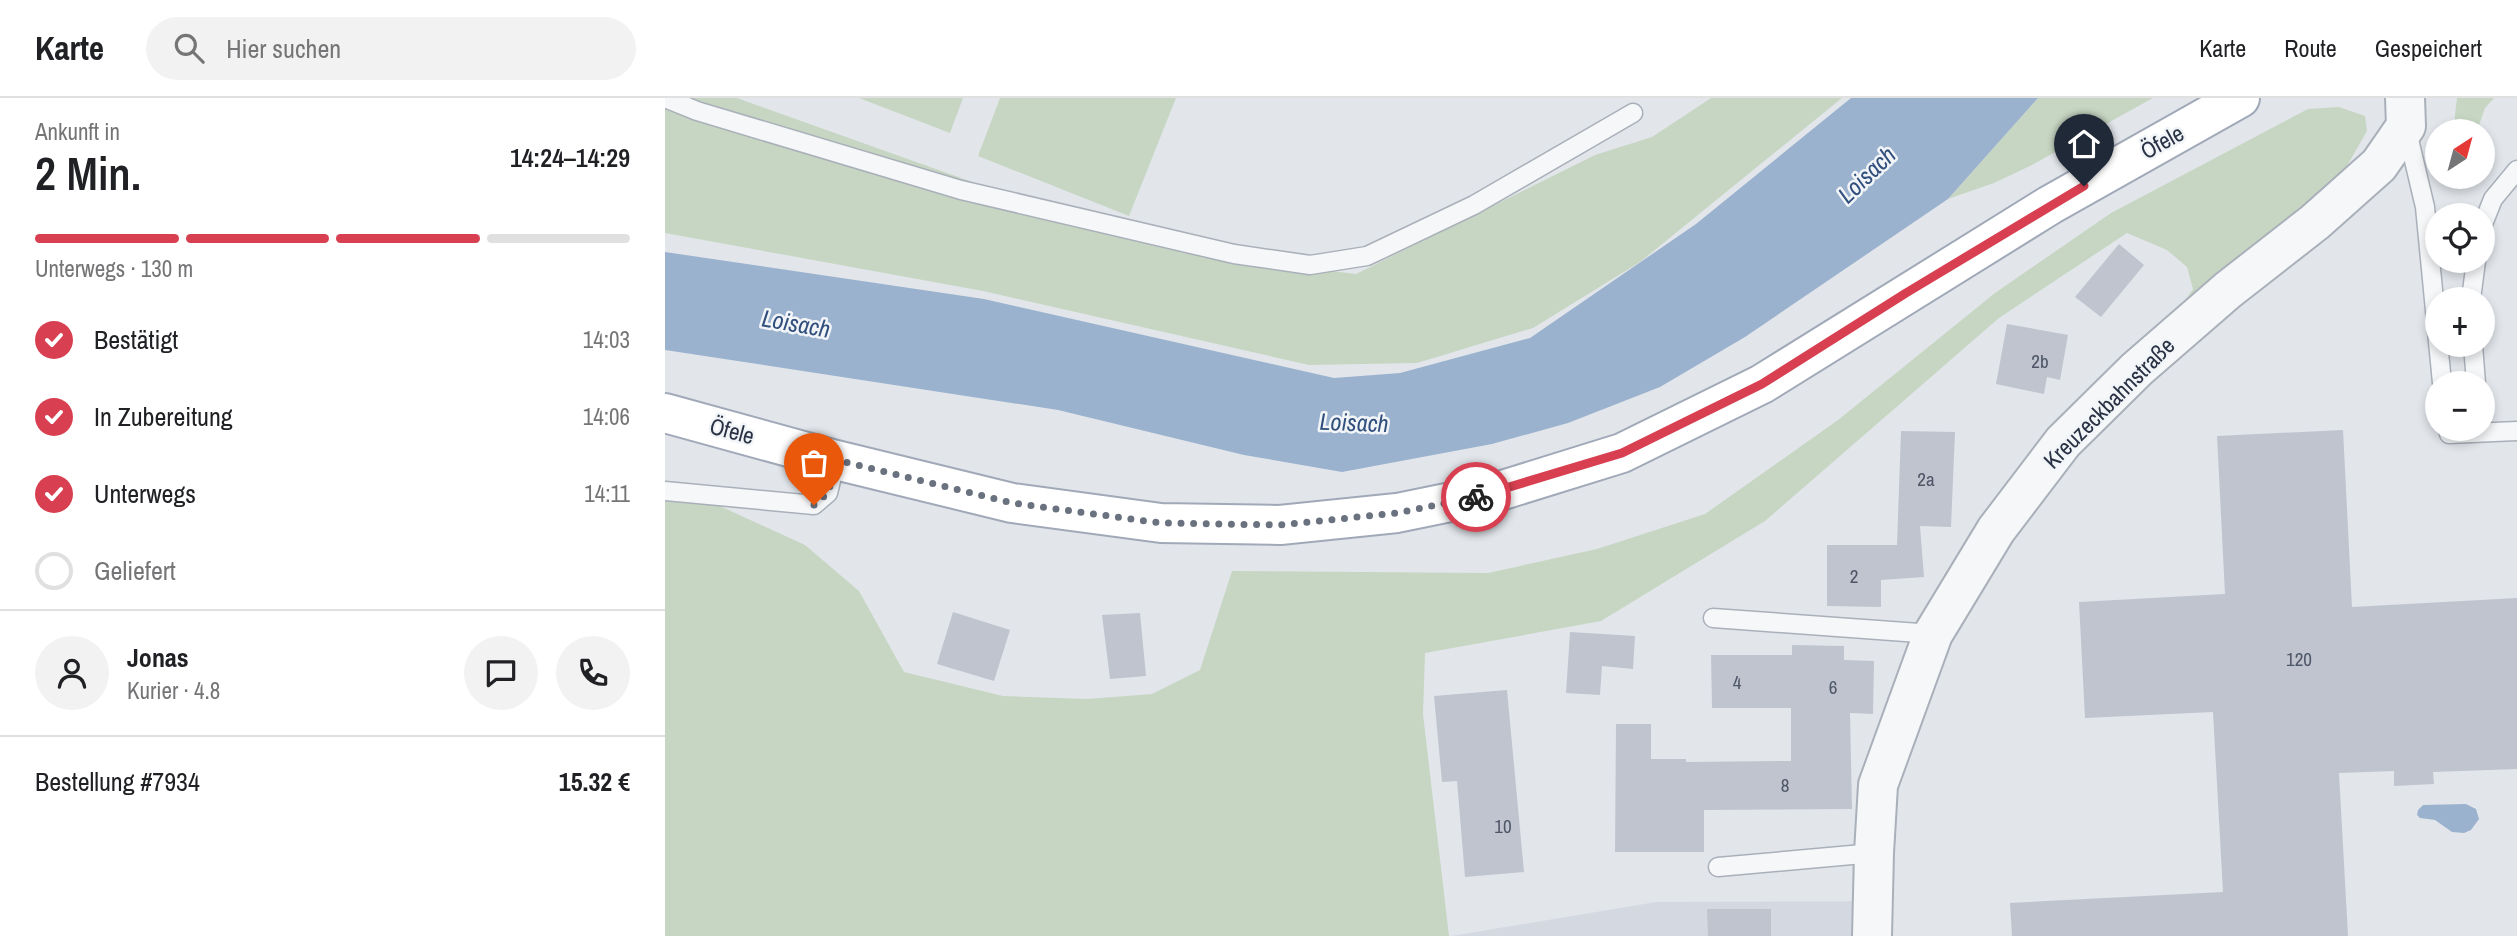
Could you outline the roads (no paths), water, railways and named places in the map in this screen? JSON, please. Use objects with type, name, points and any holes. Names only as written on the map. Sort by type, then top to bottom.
[{"type":"main road","name":"Öfele","points":[[665,413],[837,460],[1012,503],[1161,523],[1280,525],[1397,513],[1490,494],[1622,453],[1762,384],[2050,205],[2241,98]]},
{"type":"street","name":"Kreuzeckbahnstraße","points":[[1872,936],[1878,785],[1933,634],[1996,530],[2063,442],[2137,369],[2228,290],[2315,222],[2379,165],[2406,112]]},
{"type":"lane","points":[[665,98],[697,111],[961,190],[1234,254],[1310,265],[1367,256],[1474,205],[1633,113]]},
{"type":"lane","points":[[2406,112],[2425,207],[2441,371]]},
{"type":"lane","points":[[2491,203],[2517,170]]},
{"type":"lane","points":[[2495,431],[2517,431]]},
{"type":"lane","points":[[665,491],[814,505],[828,493],[837,460]]},
{"type":"lane","points":[[1713,618],[1933,634]]},
{"type":"lane","points":[[1718,867],[1874,853]]},
{"type":"water","name":"Loisach","points":[[1851,98],[2038,98],[1948,199],[1745,337],[1660,387],[1568,423],[1492,444],[1342,472],[1244,455],[1058,410],[665,350],[665,252],[984,299],[1334,378],[1400,373],[1530,338],[1696,224]]},
{"type":"water","points":[[2466,804],[2476,809],[2479,819],[2471,830],[2464,833],[2452,832],[2435,820],[2417,815],[2423,805]]}]
